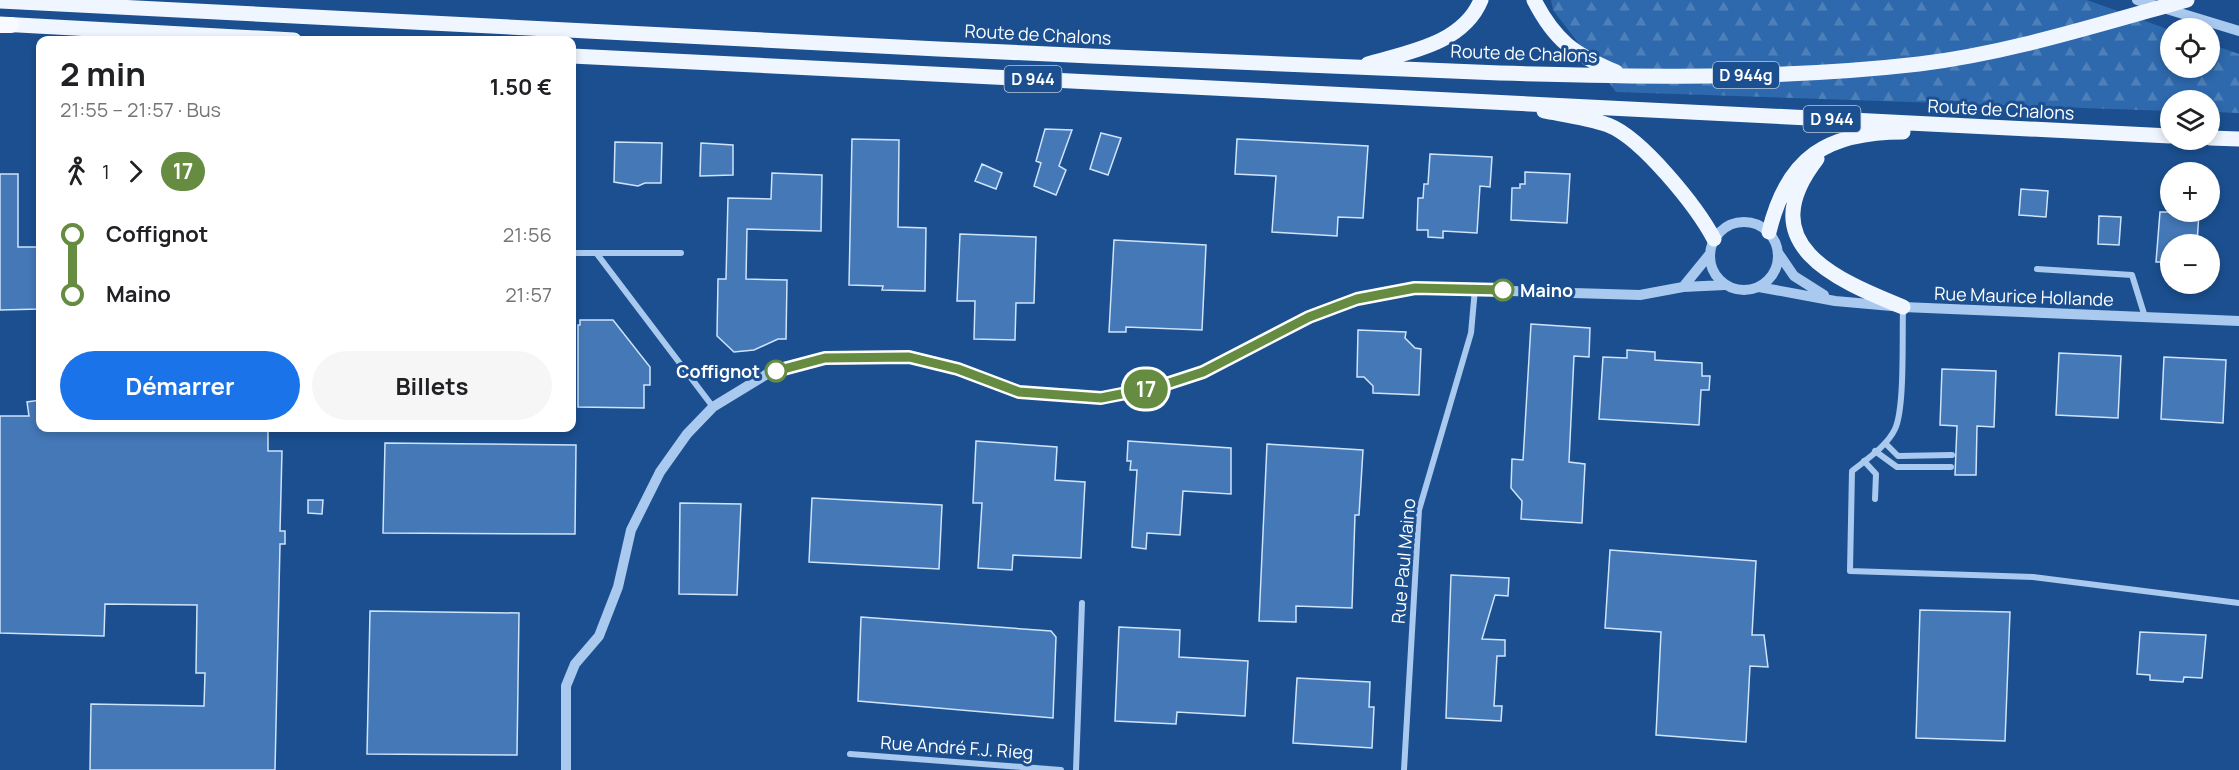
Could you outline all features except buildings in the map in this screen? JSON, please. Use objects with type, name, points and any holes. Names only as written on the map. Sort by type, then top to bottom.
[{"type":"main road","points":[[1356,68],[1437,43],[1464,24],[1480,0]]},
{"type":"main road","points":[[1533,0],[1545,21],[1567,46],[1587,60],[1624,75]]},
{"type":"main road","name":"Route de Chalons","points":[[0,1],[582,33],[1356,68],[1624,75],[1810,73],[1923,63],[1979,54],[2187,0]]},
{"type":"main road","points":[[4,25],[217,36]]},
{"type":"main road","name":"Route de Chalons","points":[[576,56],[2160,136]]},
{"type":"main road","points":[[1494,101],[1609,126],[1638,144],[1699,213],[1714,239]]},
{"type":"main road","points":[[1769,232],[1776,203],[1789,179],[1803,162],[1851,136],[1885,132],[2106,134]]},
{"type":"main road","points":[[2220,138],[2239,139]]},
{"type":"main road","points":[[1827,147],[1808,171],[1795,199],[1792,222],[1802,248],[1812,261],[1849,285],[1903,307]]},
{"type":"street","points":[[2137,0],[2239,31]]},
{"type":"street","points":[[1683,287],[1709,255],[1714,239],[1727,226],[1740,222],[1753,222],[1769,232],[1779,254],[1794,276],[1834,301]]},
{"type":"street","points":[[576,254],[681,253]]},
{"type":"street","points":[[597,254],[713,407]]},
{"type":"street","points":[[566,770],[566,686],[575,664],[599,636],[618,587],[631,530],[660,472],[687,434],[713,407],[767,374],[825,358],[909,357],[958,369],[1019,392],[1101,398],[1157,387],[1203,372],[1309,317],[1357,299],[1415,288],[1640,295],[1683,287],[1725,285],[1742,290],[1759,287],[1774,274],[1779,254]]},
{"type":"street","points":[[1709,255],[1713,272],[1725,285]]},
{"type":"street","name":"Rue Maurice Hollande","points":[[2037,268],[2132,275],[2145,317]]},
{"type":"street","name":"Rue Maurice Hollande","points":[[1759,287],[1834,301],[1903,307],[2239,321]]},
{"type":"street","name":"Rue Paul Maino","points":[[1404,770],[1419,510],[1471,333],[1475,290]]},
{"type":"street","points":[[1903,307],[1900,409],[1896,428],[1885,443],[1852,471],[1850,571],[2033,577],[2239,603]]},
{"type":"street","points":[[1885,443],[1898,456],[1952,455]]},
{"type":"street","points":[[1875,451],[1897,467],[1951,467]]},
{"type":"street","points":[[1864,461],[1876,474],[1875,499]]},
{"type":"street","points":[[1076,770],[1082,603]]},
{"type":"street","name":"Rue André F.J. Rieg","points":[[850,754],[1061,770]]},
{"type":"green space","points":[[1551,0],[2087,0],[2160,26],[2160,78],[2220,78],[2220,47],[2239,54],[2239,113],[2220,112],[2220,90],[2160,90],[2160,111],[1616,92],[1553,10]]},
{"type":"bus line","name":"17","points":[[776,371],[825,358],[909,357],[958,369],[1019,392],[1101,398],[1157,387],[1203,372],[1309,317],[1357,299],[1415,288],[1503,290]]},
{"type":"place","name":"Maino","points":[[1503,290]]},
{"type":"place","name":"Coffignot","points":[[776,371]]}]
